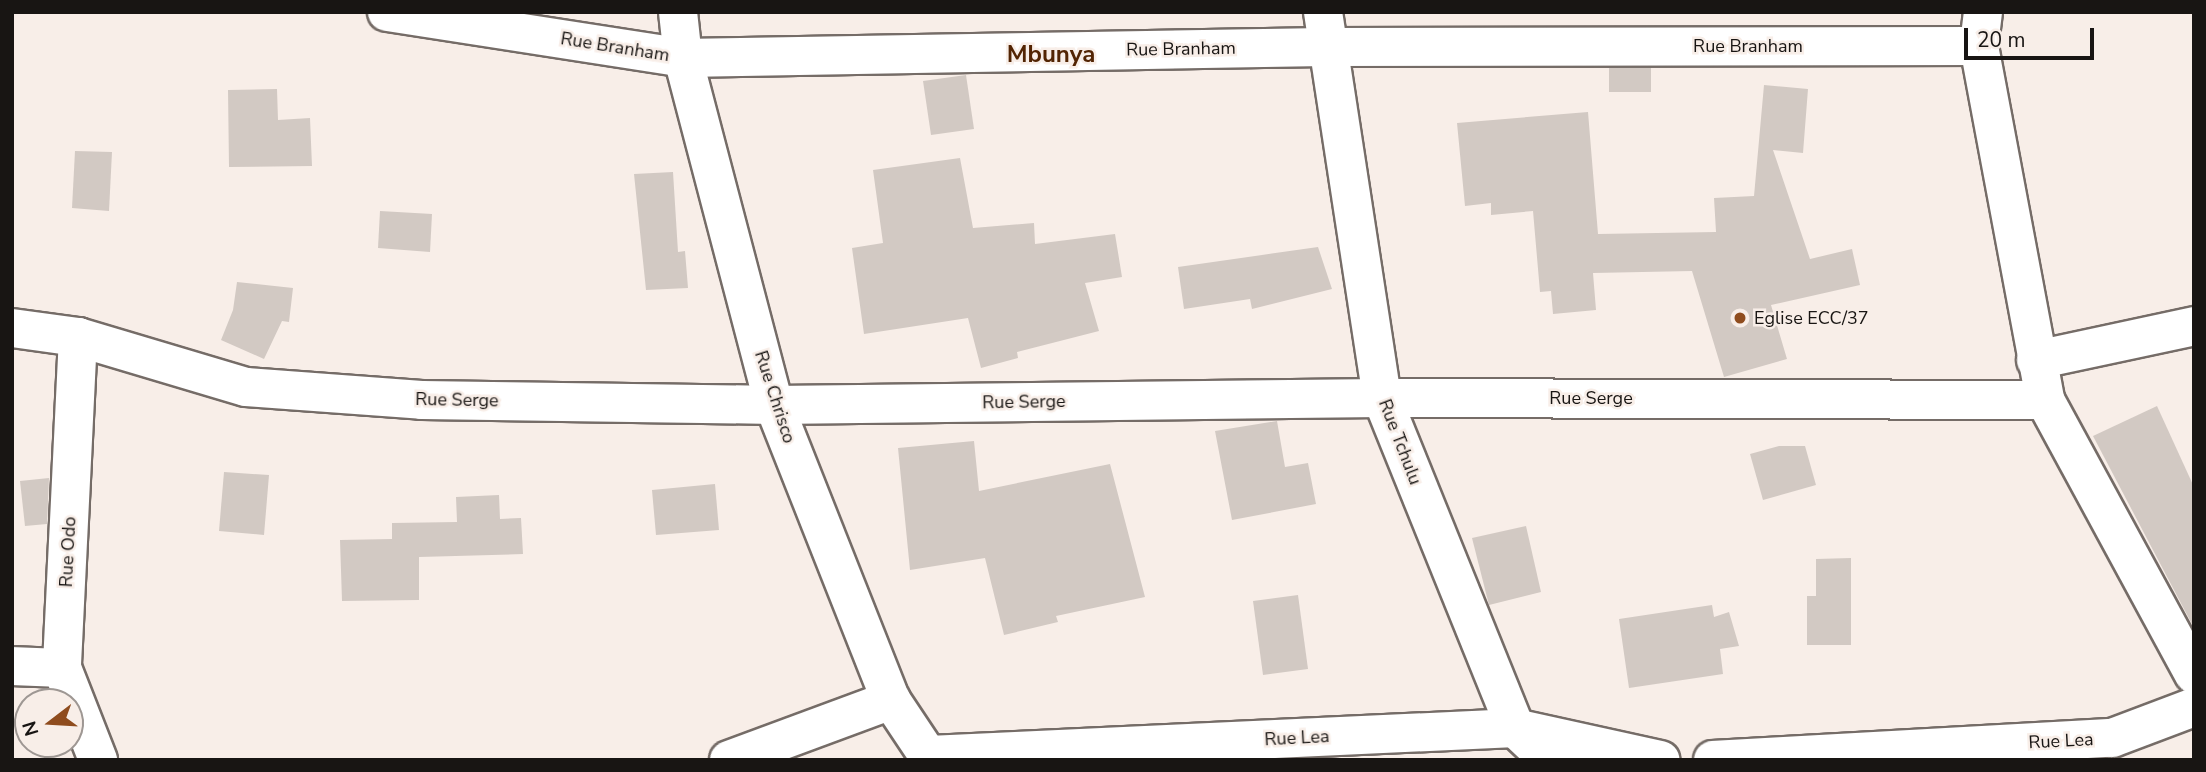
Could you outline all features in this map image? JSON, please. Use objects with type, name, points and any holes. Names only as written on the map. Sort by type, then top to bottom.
[{"type":"street","name":"Rue Branham","points":[[387,12],[683,58],[1324,30],[1981,29]]},
{"type":"street","name":"Rue Chrisco","points":[[678,12],[683,58],[774,405],[891,700],[930,757]]},
{"type":"street","points":[[1981,29],[2045,400],[2194,674]]},
{"type":"street","name":"Rue Tchulu","points":[[1324,30],[1382,398],[1515,728],[1549,760]]},
{"type":"street","points":[[2036,360],[2194,326]]},
{"type":"street","name":"Rue Serge","points":[[12,328],[78,337],[246,387],[422,400],[774,405],[1382,398],[2045,400]]},
{"type":"street","name":"Rue Odo","points":[[78,337],[62,668],[98,760]]},
{"type":"street","points":[[12,666],[62,668]]},
{"type":"street","points":[[729,760],[891,700]]},
{"type":"street","name":"Rue Lea","points":[[1713,760],[2112,738],[2194,707]]},
{"type":"street","name":"Rue Lea","points":[[930,757],[1515,728],[1661,760]]},
{"type":"building","points":[[1609,68],[1651,68],[1651,92],[1609,92]]},
{"type":"building","points":[[966,75],[974,129],[931,135],[923,81]]},
{"type":"building","points":[[1764,85],[1808,89],[1803,153],[1773,150],[1810,259],[1852,249],[1860,285],[1771,305],[1787,359],[1724,377],[1692,271],[1593,273],[1596,310],[1553,314],[1551,291],[1540,292],[1533,211],[1491,215],[1491,203],[1465,206],[1457,123],[1588,112],[1598,234],[1716,232],[1714,198],[1754,196]]},
{"type":"building","points":[[277,89],[278,120],[310,118],[312,166],[229,167],[228,90]]},
{"type":"building","points":[[75,151],[112,152],[109,211],[72,208]]},
{"type":"building","points":[[960,158],[973,228],[1034,223],[1035,244],[1115,234],[1122,277],[1085,283],[1099,331],[1017,352],[1018,358],[981,368],[968,318],[864,334],[852,248],[883,243],[873,170]]},
{"type":"building","points":[[673,172],[678,252],[685,251],[688,288],[646,290],[634,174]]},
{"type":"building","points":[[380,211],[432,214],[430,252],[378,248]]},
{"type":"building","points":[[1318,247],[1332,289],[1252,309],[1250,299],[1184,309],[1178,267]]},
{"type":"building","points":[[237,282],[293,288],[289,322],[282,321],[264,359],[221,340],[233,310]]},
{"type":"building","points":[[2157,406],[2194,487],[2194,628],[2093,436]]},
{"type":"building","points":[[1277,421],[1285,467],[1308,463],[1316,504],[1232,520],[1215,431]]},
{"type":"building","points":[[974,441],[979,491],[1110,464],[1145,597],[1056,616],[1058,622],[1004,635],[985,558],[910,570],[898,448]]},
{"type":"building","points":[[1779,446],[1805,446],[1816,485],[1763,500],[1750,454]]},
{"type":"building","points":[[224,472],[269,475],[264,535],[219,531]]},
{"type":"building","points":[[49,478],[47,524],[25,526],[20,481]]},
{"type":"building","points":[[715,484],[719,530],[656,535],[652,490]]},
{"type":"building","points":[[499,495],[500,519],[521,518],[523,554],[419,557],[419,600],[342,601],[340,540],[392,539],[392,523],[457,522],[456,497]]},
{"type":"building","points":[[1526,526],[1541,592],[1489,605],[1472,538]]},
{"type":"building","points":[[1851,558],[1851,645],[1807,645],[1807,596],[1816,596],[1816,559]]},
{"type":"building","points":[[1298,595],[1308,669],[1263,675],[1253,601]]},
{"type":"building","points":[[1712,605],[1714,617],[1729,612],[1739,646],[1720,649],[1723,674],[1629,688],[1619,619]]},
{"type":"place","name":"Eglise ECC/37","points":[[1740,318]]},
{"type":"district","name":"Mbunya","points":[[1051,55]]}]
